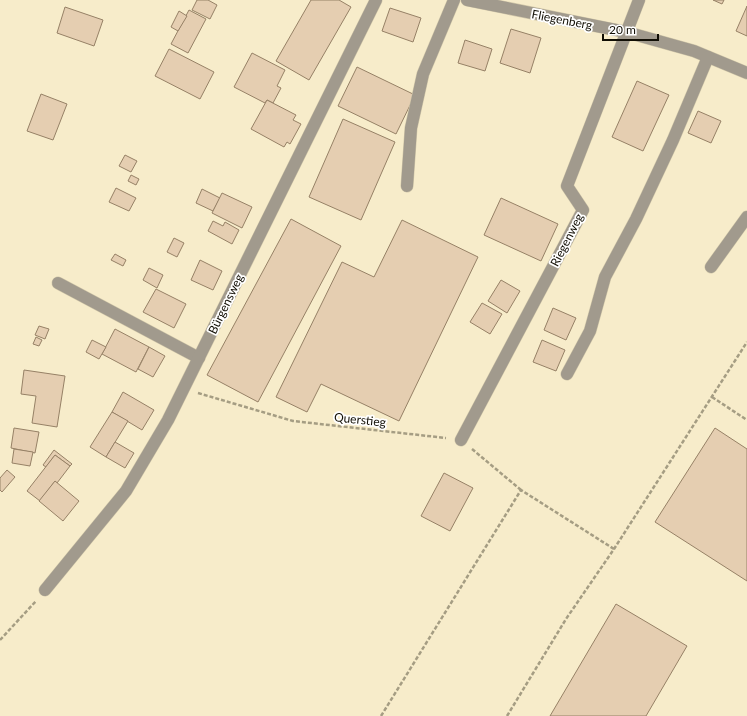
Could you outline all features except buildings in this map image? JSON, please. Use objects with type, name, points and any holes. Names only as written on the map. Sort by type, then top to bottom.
[{"type":"street","name":"Bürgensweg","points":[[45,590],[126,491],[168,420],[376,0]]},
{"type":"street","points":[[407,186],[411,128],[423,74],[454,0]]},
{"type":"street","name":"Fliegenberg","points":[[467,0],[626,32],[694,51],[747,73]]},
{"type":"street","points":[[626,32],[639,0]]},
{"type":"street","name":"Riegenweg","points":[[461,440],[583,210],[567,186],[626,32]]},
{"type":"street","points":[[567,374],[590,331],[605,277],[636,219],[673,140],[708,57]]},
{"type":"street","points":[[711,267],[747,217]]},
{"type":"street","points":[[58,283],[199,358]]},
{"type":"path","points":[[507,716],[566,619],[614,549],[747,342]]},
{"type":"path","name":"Querstieg","points":[[184,389],[293,421],[461,440]]},
{"type":"path","points":[[712,397],[747,420]]},
{"type":"path","points":[[461,440],[521,490],[614,549]]},
{"type":"path","points":[[381,716],[521,490]]},
{"type":"path","points":[[0,640],[45,590]]}]
